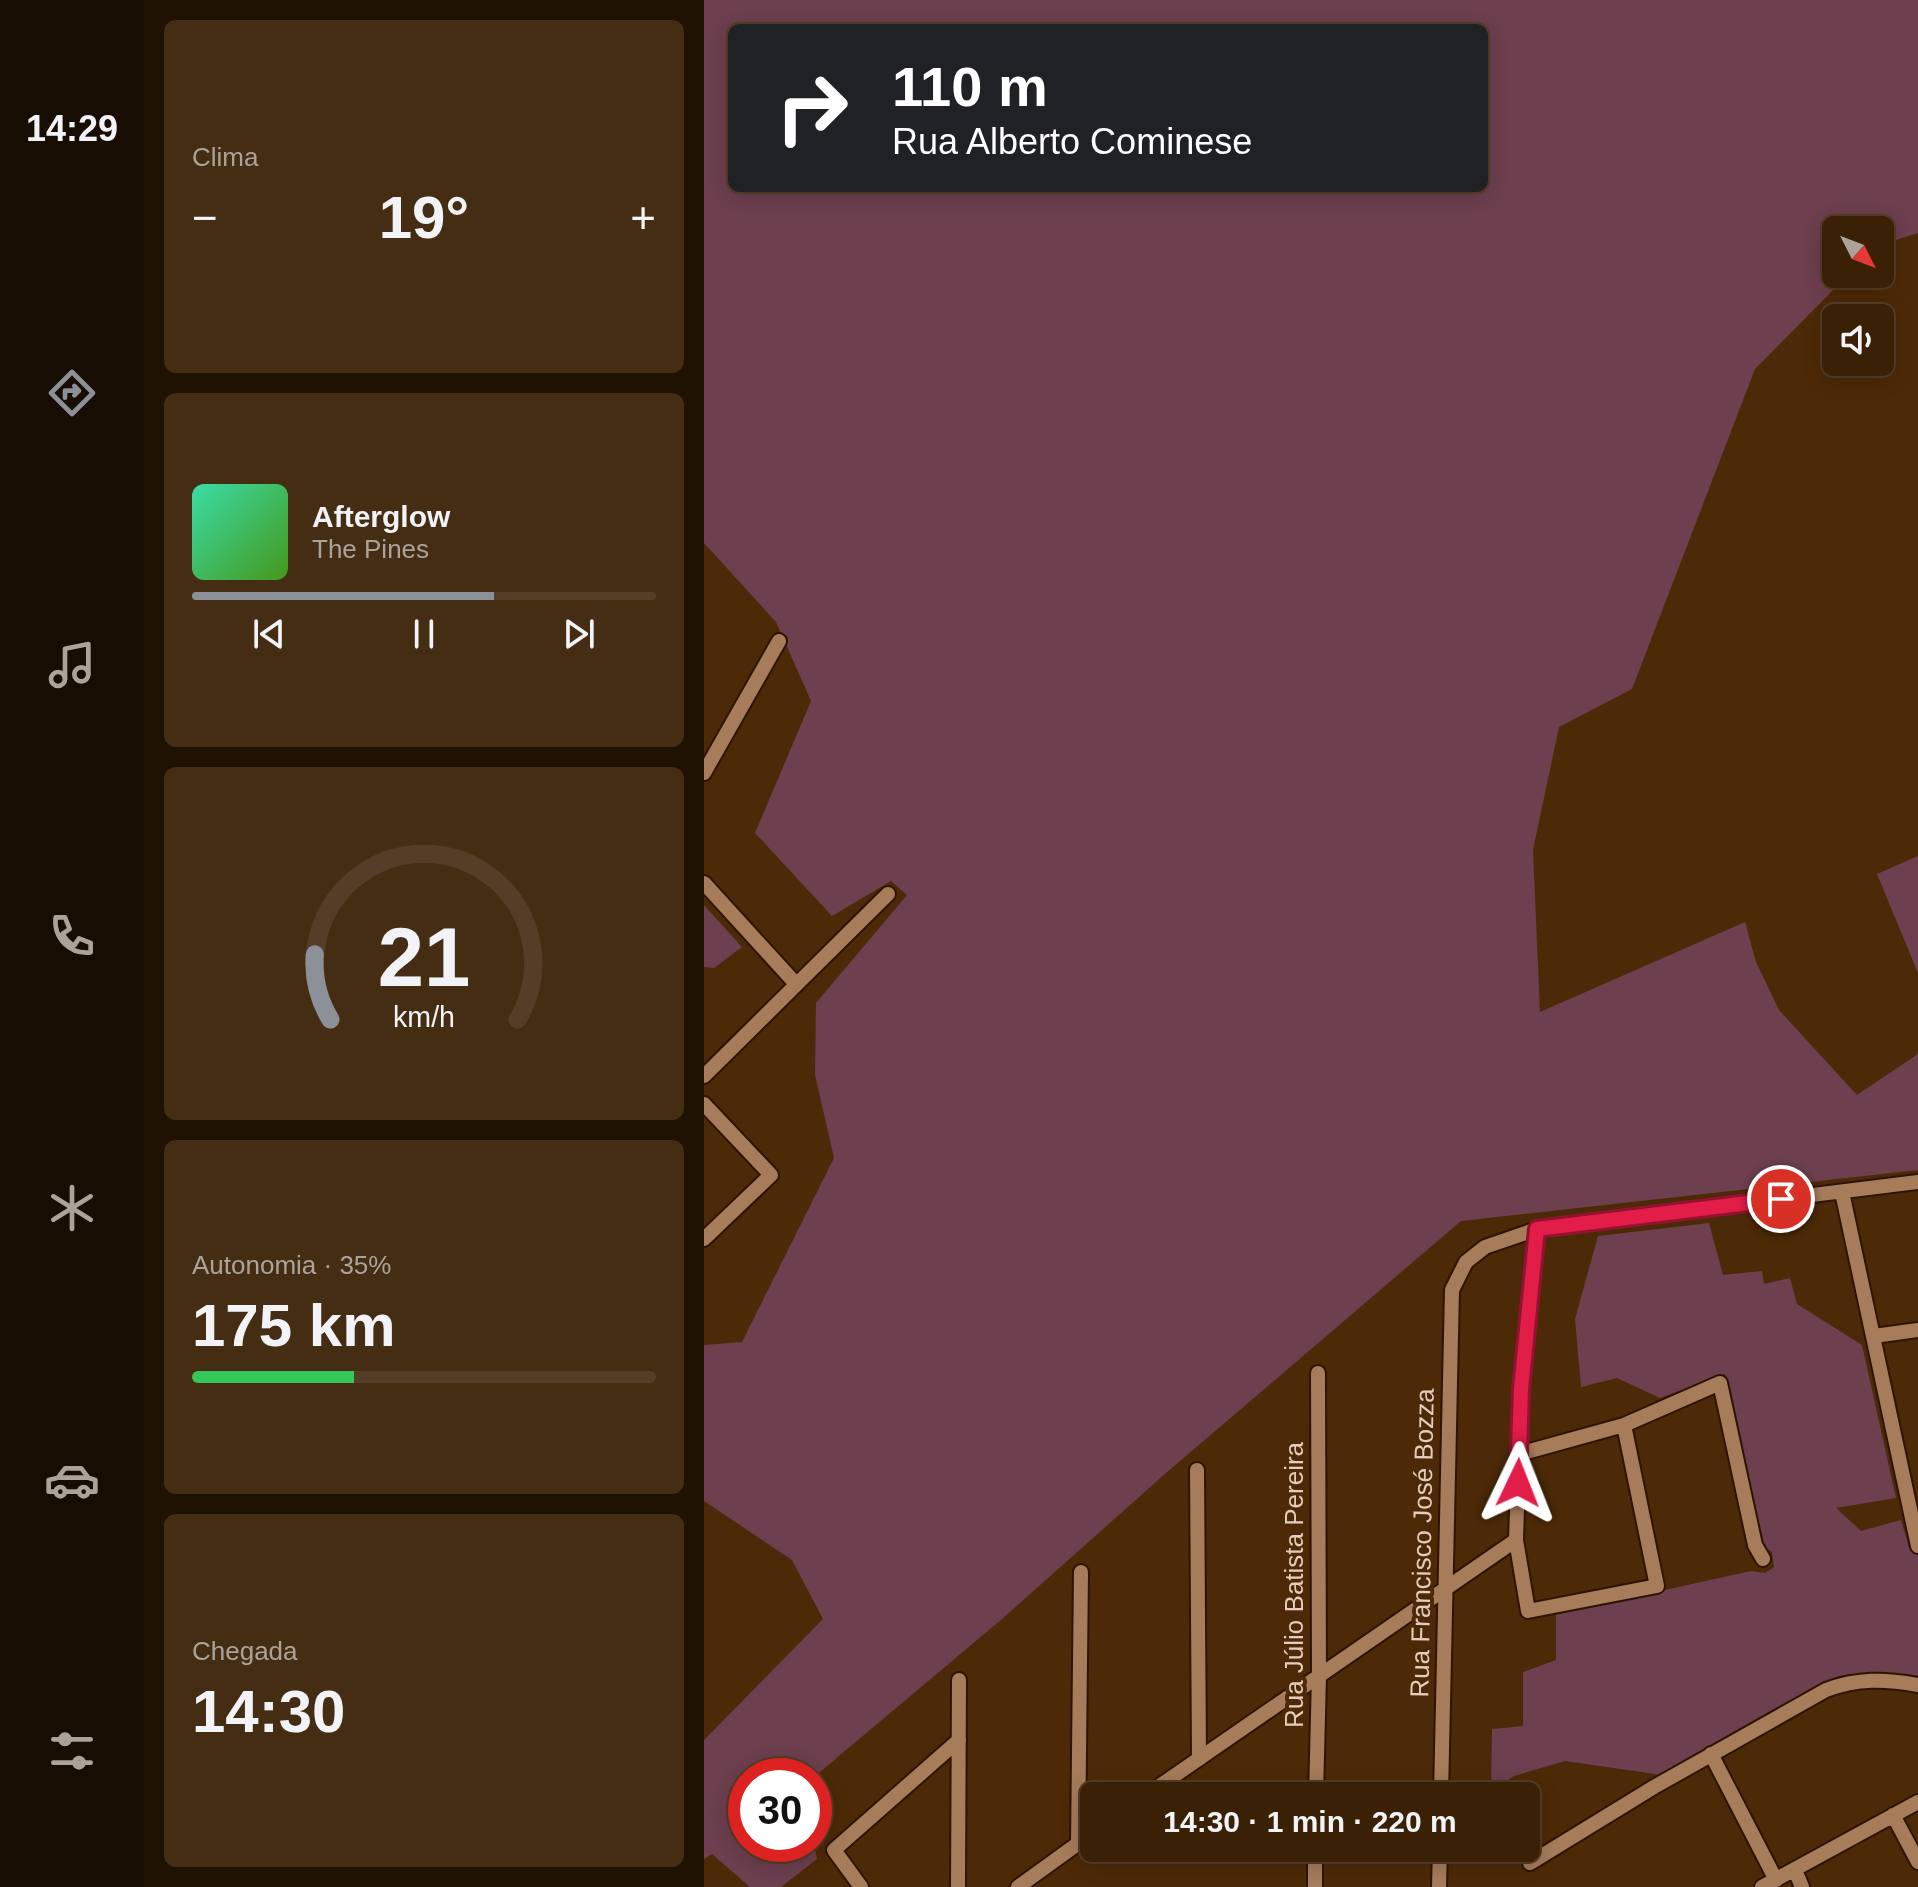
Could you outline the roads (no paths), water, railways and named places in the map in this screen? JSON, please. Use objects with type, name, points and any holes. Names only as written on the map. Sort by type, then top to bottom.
[{"type":"street","points":[[704,773],[779,641]]},
{"type":"street","points":[[704,883],[796,984]]},
{"type":"street","points":[[704,1076],[888,894]]},
{"type":"street","points":[[704,1104],[771,1175],[704,1239]]},
{"type":"street","points":[[1624,1425],[1657,1586],[1528,1611],[1516,1540],[1521,1389],[1537,1229],[1918,1182]]},
{"type":"street","points":[[1842,1192],[1918,1546]]},
{"type":"street","name":"Rua Francisco José Bozza","points":[[1441,1782],[1452,1290],[1466,1262],[1485,1247],[1537,1229]]},
{"type":"street","points":[[1874,1336],[1918,1330]]},
{"type":"street","name":"Rua Júlio Batista Pereira","points":[[1316,1782],[1318,1373]]},
{"type":"street","points":[[1519,1454],[1624,1425],[1720,1383],[1755,1545],[1763,1559]]},
{"type":"street","points":[[1197,1470],[1199,1759]]},
{"type":"street","points":[[1165,1782],[1516,1540]]},
{"type":"street","points":[[1018,1887],[1078,1843],[1081,1572]]},
{"type":"street","points":[[958,1887],[959,1680]]},
{"type":"street","points":[[1530,1863],[1711,1754],[1826,1690],[1850,1681],[1875,1680],[1918,1685]]},
{"type":"street","points":[[861,1887],[834,1850],[959,1740]]},
{"type":"street","points":[[1711,1754],[1769,1883],[1918,1802]]},
{"type":"street","points":[[1893,1815],[1918,1862]]},
{"type":"street","points":[[1315,1862],[1315,1887]]},
{"type":"street","points":[[1439,1887],[1440,1862]]},
{"type":"street","points":[[1795,1870],[1802,1887]]}]
